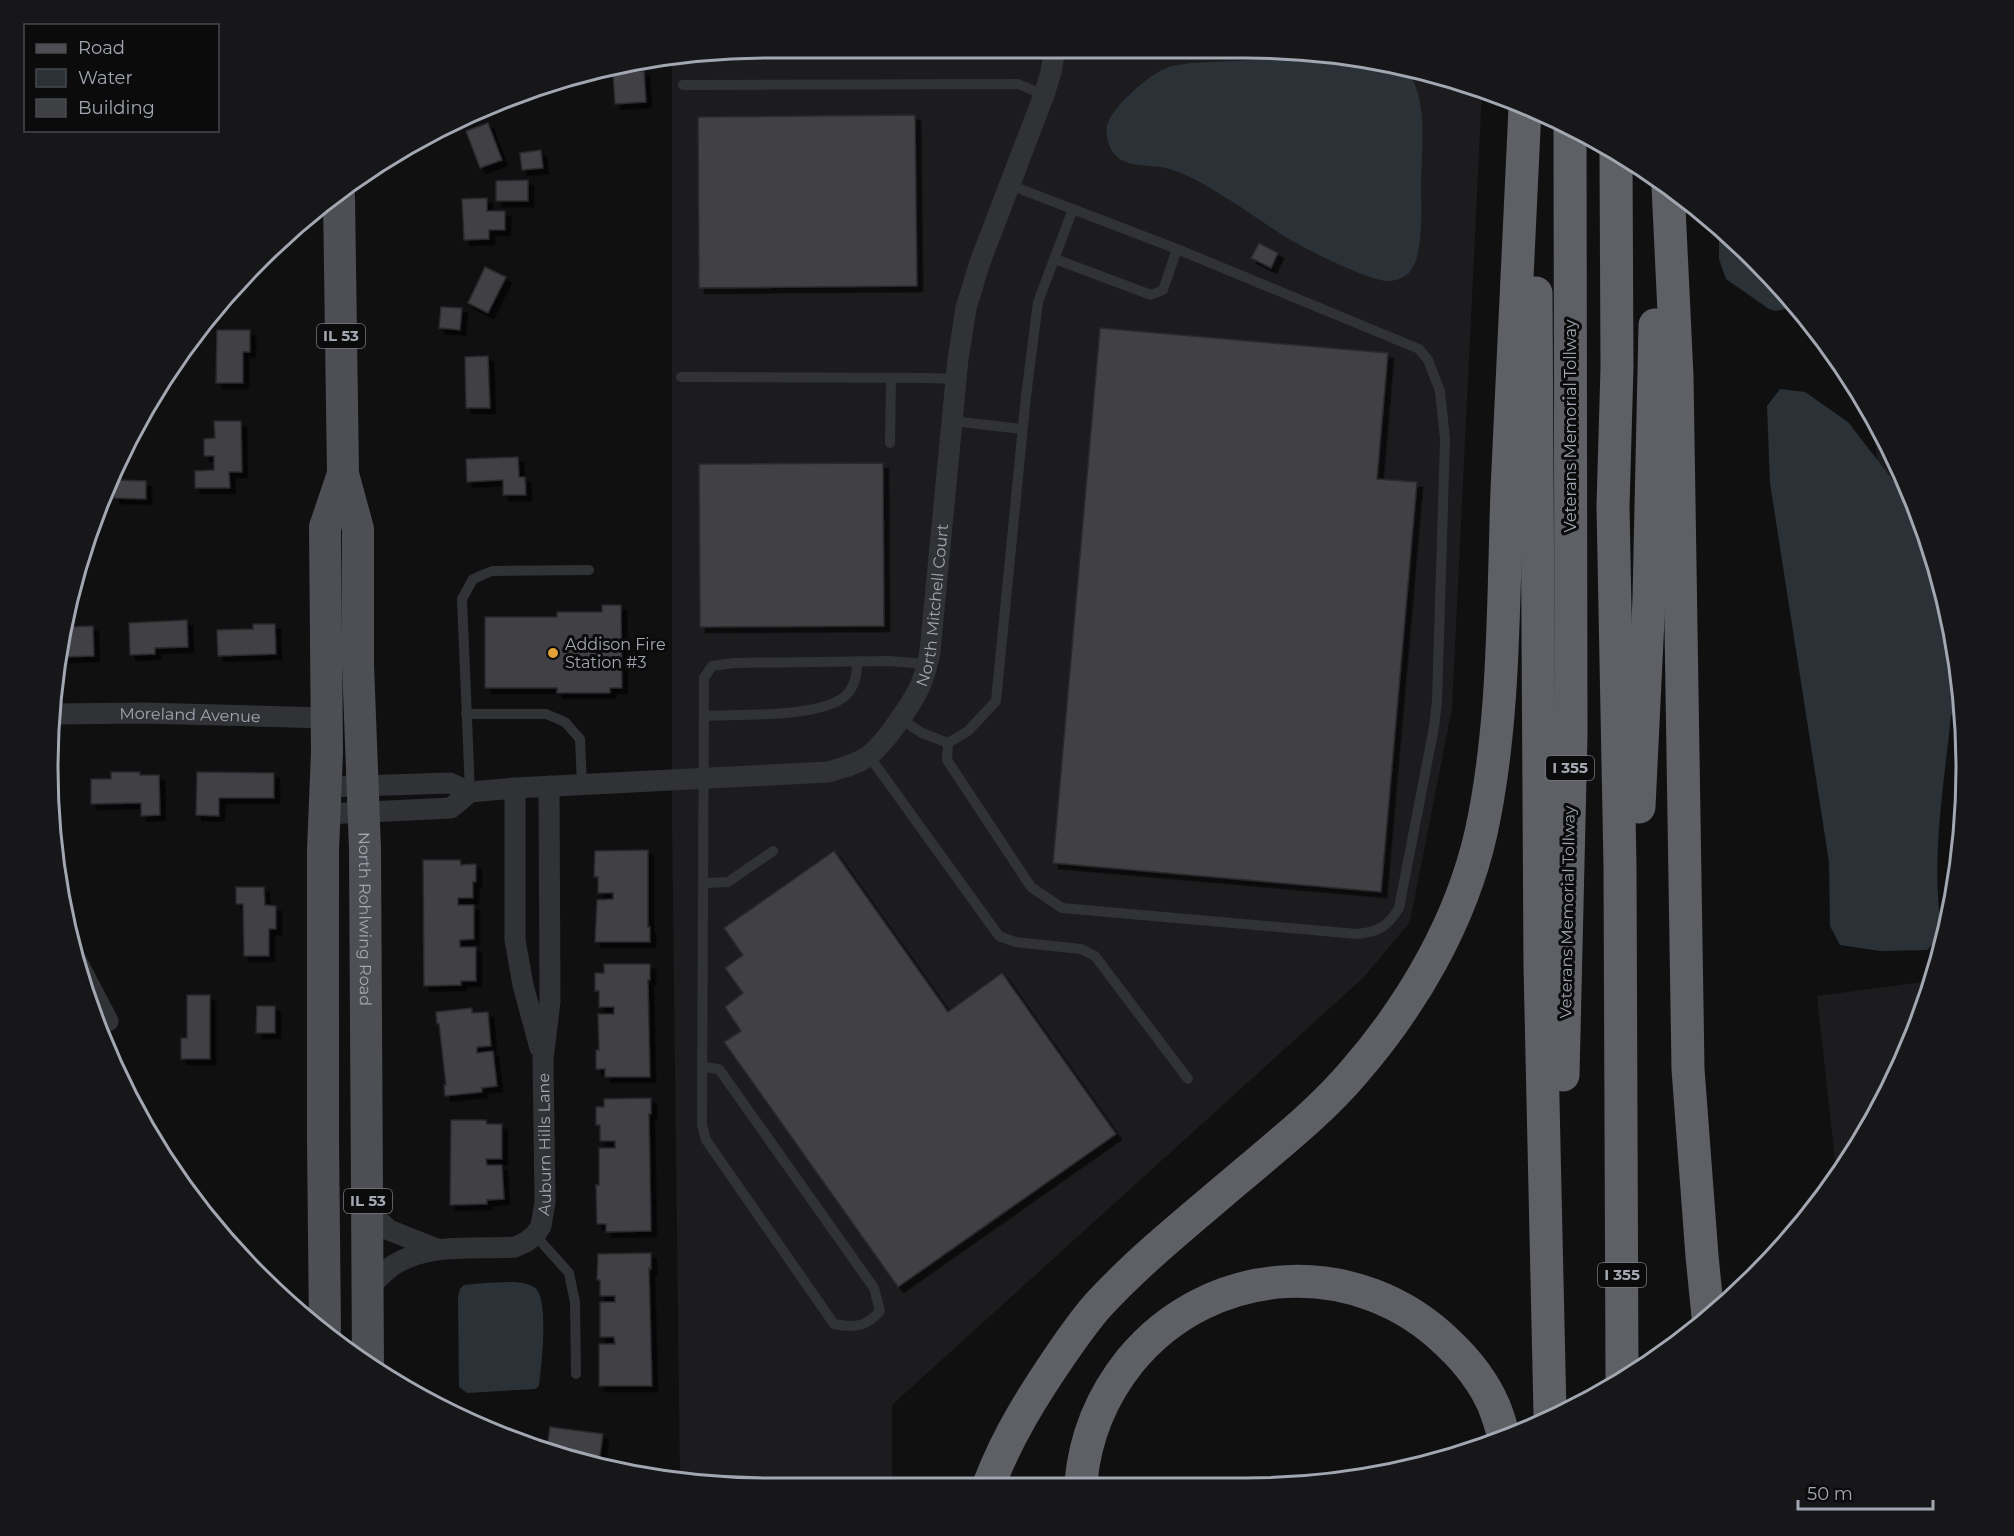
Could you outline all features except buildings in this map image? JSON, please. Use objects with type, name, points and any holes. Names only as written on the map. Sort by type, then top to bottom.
[{"type":"highway","points":[[991,1478],[1001,1452],[1038,1388],[1097,1306],[1125,1278],[1314,1114],[1351,1076],[1392,1026],[1426,972],[1450,924],[1480,836],[1492,770],[1499,690],[1512,357],[1525,116]]},
{"type":"highway","points":[[1534,120],[1540,954],[1550,1409]]},
{"type":"highway","name":"Veterans Memorial Tollway","points":[[1556,1406],[1571,736],[1570,137]]},
{"type":"highway","name":"I 355","points":[[1616,163],[1617,367],[1613,506],[1620,866],[1622,1369]]},
{"type":"highway","points":[[1622,1171],[1649,598],[1658,191]]},
{"type":"highway","points":[[1669,198],[1677,376],[1688,1069],[1701,1256],[1707,1307]]},
{"type":"highway","points":[[1082,1478],[1086,1449],[1096,1415],[1109,1390],[1137,1352],[1159,1331],[1201,1303],[1226,1293],[1274,1282],[1319,1282],[1358,1290],[1379,1297],[1421,1320],[1448,1342],[1470,1367],[1494,1405],[1502,1429]]},
{"type":"main road","name":"North Rohlwing Road","points":[[339,203],[343,474],[358,529],[368,1354]]},
{"type":"main road","name":"North Rohlwing Road","points":[[325,1322],[323,850],[326,801],[325,527],[343,474]]},
{"type":"street","name":"North Mitchell Court","points":[[326,801],[363,799],[451,808],[470,792],[828,772],[850,766],[868,756],[884,740],[920,686],[930,651],[956,380],[966,308],[980,262],[1044,95],[1053,58]]},
{"type":"street","name":"Moreland Avenue","points":[[61,714],[144,712],[326,718]]},
{"type":"street","name":"Auburn Hills Lane","points":[[368,1289],[394,1265],[414,1256],[437,1249],[515,1246],[526,1242],[541,1226],[545,1202],[543,1059],[550,1002],[549,786]]},
{"type":"street","name":"Auburn Hills Lane","points":[[515,788],[517,951],[523,985],[543,1059]]},
{"type":"street","points":[[515,900],[550,899]]},
{"type":"street","points":[[99,1004],[108,1021]]},
{"type":"street","name":"Auburn Hills Lane","points":[[368,1211],[388,1230],[437,1249]]},
{"type":"lane","points":[[683,85],[1018,84],[1044,95]]},
{"type":"lane","points":[[948,743],[947,760],[1031,887],[1062,908],[1358,934],[1372,933],[1390,922],[1400,908],[1437,701],[1445,439],[1440,391],[1435,373],[1419,349],[1177,249],[1010,185]]},
{"type":"lane","points":[[948,743],[968,731],[996,701],[1022,429],[1038,302],[1073,209]]},
{"type":"lane","points":[[1055,259],[1151,295],[1163,290],[1177,249]]},
{"type":"lane","points":[[681,377],[956,380]]},
{"type":"lane","points":[[890,443],[891,378]]},
{"type":"lane","points":[[952,421],[1022,429]]},
{"type":"lane","points":[[470,792],[462,599],[473,579],[492,571],[589,570]]},
{"type":"lane","points":[[704,716],[801,712],[825,708],[848,694],[857,676],[857,661]]},
{"type":"lane","points":[[703,1067],[719,1069],[874,1288],[880,1311],[871,1322],[851,1327],[834,1324],[706,1140],[702,1125],[704,678],[712,666],[734,663],[889,661],[927,664]]},
{"type":"lane","points":[[466,714],[546,714],[565,722],[580,739],[582,784]]},
{"type":"lane","points":[[899,718],[922,733],[948,743]]},
{"type":"lane","points":[[868,756],[999,936],[1016,942],[1082,949],[1095,956],[1188,1079]]},
{"type":"lane","points":[[704,883],[729,882],[773,851]]},
{"type":"lane","points":[[534,1235],[569,1273],[575,1302],[576,1374]]},
{"type":"shaded area","points":[[768,58],[1246,58],[1292,60],[1384,72],[1482,99],[1452,708],[1410,922],[1364,977],[892,1405],[892,1478],[768,1478],[680,1472],[672,821],[672,65]]},
{"type":"shaded area","points":[[1876,443],[1895,483],[1878,484]]},
{"type":"shaded area","points":[[1922,982],[1901,1040],[1882,1082],[1835,1163],[1817,996]]},
{"type":"water","points":[[1292,60],[1384,72],[1412,79],[1418,92],[1421,107],[1422,140],[1421,235],[1416,260],[1411,270],[1401,278],[1389,281],[1365,275],[1305,248],[1196,180],[1166,168],[1137,165],[1117,157],[1109,145],[1107,125],[1124,100],[1161,70],[1192,63]]},
{"type":"water","points":[[1719,240],[1748,266],[1786,309],[1776,311],[1769,309],[1726,279],[1719,259]]},
{"type":"water","points":[[1780,389],[1805,392],[1848,422],[1895,483],[1918,540],[1931,584],[1942,630],[1953,714],[1951,715],[1939,824],[1937,879],[1940,915],[1933,943],[1927,950],[1880,951],[1840,945],[1830,926],[1829,862],[1770,483],[1767,406]]},
{"type":"water","points":[[523,1283],[534,1287],[539,1293],[542,1304],[543,1333],[539,1386],[535,1389],[467,1393],[459,1387],[458,1297],[464,1285]]},
{"type":"place","name":"Addison Fire Station #3","points":[[553,653]]}]
